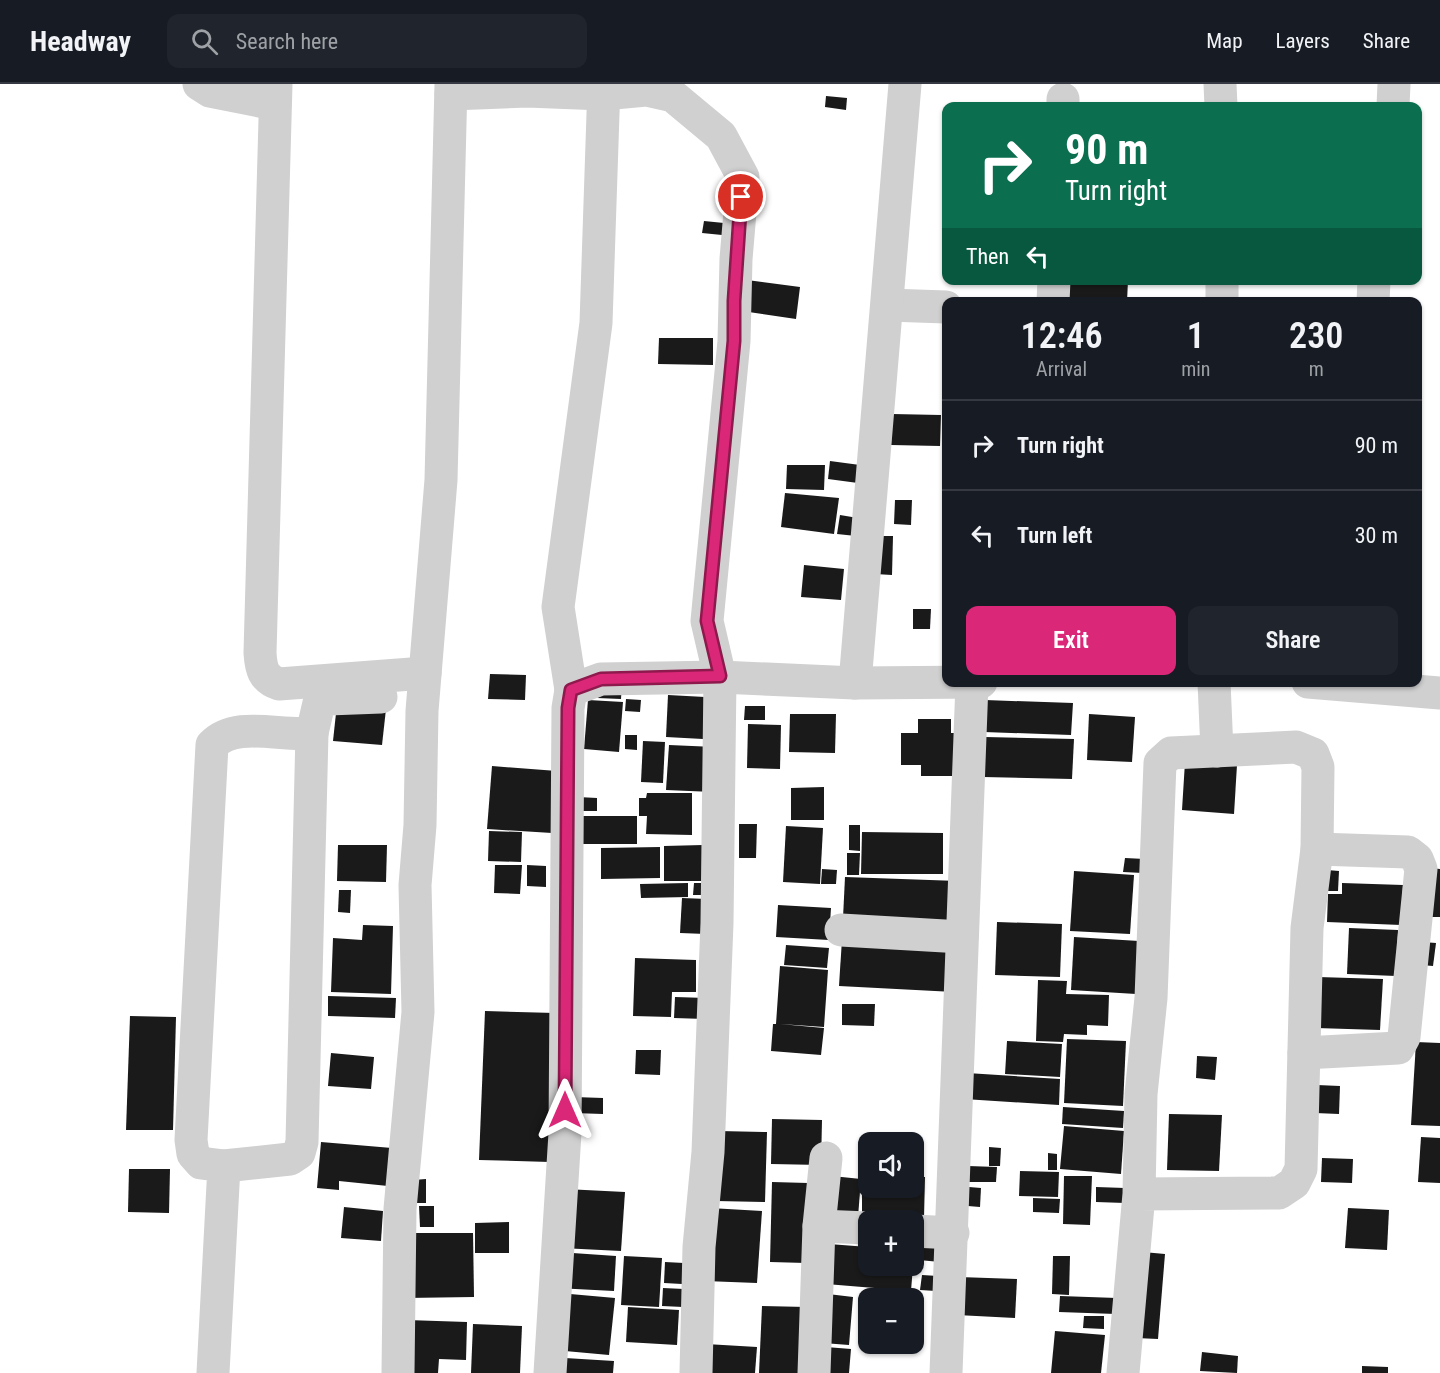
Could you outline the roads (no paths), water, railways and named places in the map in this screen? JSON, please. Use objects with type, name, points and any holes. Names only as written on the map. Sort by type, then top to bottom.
[{"type":"street","points":[[199,84],[210,91],[276,94],[260,653],[262,669],[267,678],[279,684],[425,673]]},
{"type":"street","points":[[855,683],[872,447],[888,305],[905,84]]},
{"type":"street","points":[[1220,84],[1221,102]]},
{"type":"street","points":[[1393,102],[1394,84]]},
{"type":"street","points":[[398,1373],[400,1209],[418,1012],[415,885],[425,673],[441,480],[451,89],[646,90],[673,96],[721,136],[743,177],[735,269],[734,341],[707,621],[720,676],[717,922],[708,1152],[699,1247],[696,1373]]},
{"type":"street","points":[[550,1373],[565,1134],[567,718],[571,690],[558,607],[596,323],[603,89]]},
{"type":"street","points":[[888,305],[942,307]]},
{"type":"street","points":[[571,690],[601,679],[720,676],[855,683],[942,683]]},
{"type":"street","points":[[946,1373],[972,687]]},
{"type":"street","points":[[1214,687],[1217,751]]},
{"type":"street","points":[[1383,687],[1440,693]]},
{"type":"street","points":[[312,733],[235,732],[220,736],[212,745],[191,1140],[193,1154],[201,1163],[224,1166],[290,1159],[298,1154],[302,1142],[312,733],[319,703],[328,699],[381,697]]},
{"type":"street","points":[[1123,1373],[1139,1194],[1141,1094],[1152,976],[1160,763],[1171,753],[1296,747],[1313,754],[1318,767],[1317,849],[1306,928],[1301,1169],[1294,1183],[1279,1193],[1139,1194]]},
{"type":"street","points":[[1304,1053],[1398,1048],[1404,1037],[1421,869],[1417,859],[1408,852],[1317,849]]},
{"type":"street","points":[[841,930],[962,937]]},
{"type":"street","points":[[814,1373],[819,1227],[826,1158]]},
{"type":"street","points":[[213,1373],[224,1166]]},
{"type":"street","points":[[819,1227],[858,1228]]},
{"type":"street","points":[[924,1232],[953,1233]]}]
